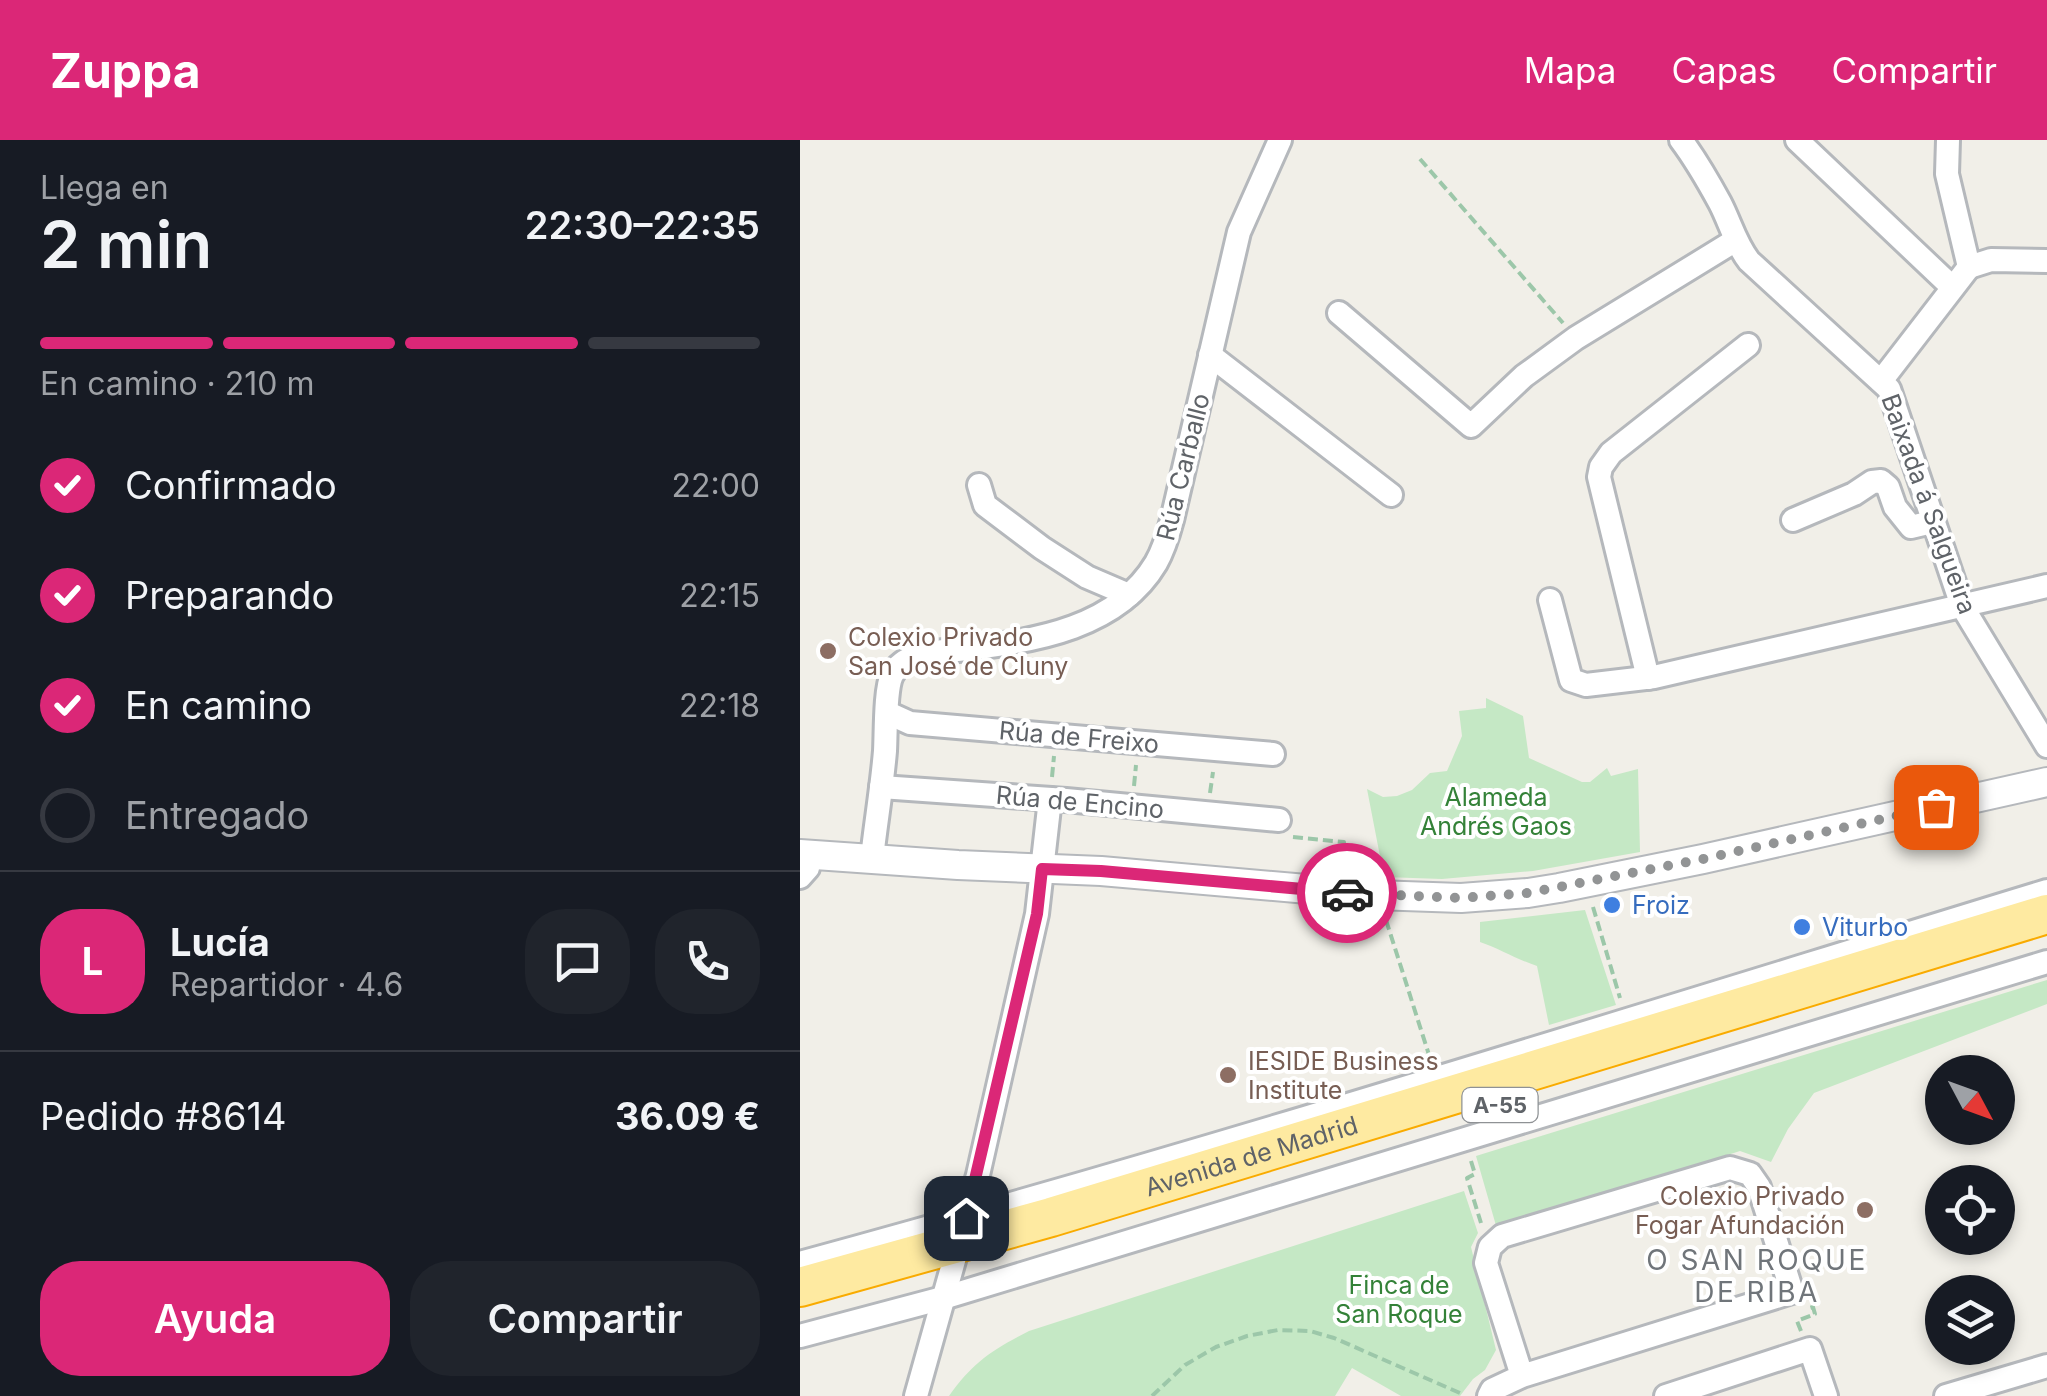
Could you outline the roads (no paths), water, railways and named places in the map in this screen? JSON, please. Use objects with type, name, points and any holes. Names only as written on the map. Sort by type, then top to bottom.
[{"type":"highway","name":"Avenida de Madrid","points":[[800,1310],[2047,914]]},
{"type":"highway","name":"Avenida de Madrid","points":[[800,1287],[955,1258],[2047,938]]},
{"type":"street","name":"Rúa Carballo","points":[[872,858],[892,674],[906,660],[927,654],[1048,635],[1097,617],[1129,595],[1150,572],[1165,544],[1239,232],[1280,140]]},
{"type":"street","name":"Baixada á Salgueira","points":[[1681,140],[1721,205],[1749,261],[1889,389],[1962,606],[2047,746]]},
{"type":"street","points":[[1797,140],[1952,287]]},
{"type":"street","points":[[1948,140],[1947,174],[1969,267]]},
{"type":"street","points":[[1339,312],[1471,426],[1524,376],[1576,338],[1736,240]]},
{"type":"street","points":[[1881,382],[1969,267],[1991,260],[2047,260]]},
{"type":"street","points":[[1651,678],[1599,478],[1600,467],[1611,453],[1748,345]]},
{"type":"street","points":[[1210,356],[1391,495]]},
{"type":"street","points":[[1793,520],[1881,481],[1911,527],[1932,522]]},
{"type":"street","points":[[979,485],[985,505],[1042,548],[1086,576],[1129,595]]},
{"type":"street","points":[[1550,600],[1572,680],[1586,685],[1651,678],[2047,586]]},
{"type":"street","name":"Rúa de Freixo","points":[[888,713],[910,723],[1272,754]]},
{"type":"street","points":[[804,861],[872,858],[1461,898],[1528,893],[1703,859],[2047,782]]},
{"type":"street","name":"Rúa de Encino","points":[[881,786],[1050,793],[1285,828]]},
{"type":"street","points":[[916,1396],[955,1258],[1037,914],[1050,793]]},
{"type":"street","name":"Avenida de Madrid","points":[[955,1258],[1437,1078],[2047,891]]},
{"type":"street","name":"Avenida de Madrid","points":[[955,1258],[1061,1261],[2047,962]]},
{"type":"street","points":[[1489,1396],[1492,1390],[1522,1376],[1798,1301],[1759,1188],[1750,1174],[1730,1168],[1502,1236],[1490,1248],[1486,1262],[1522,1376]]},
{"type":"street","points":[[800,1263],[955,1258]]},
{"type":"street","points":[[800,1336],[955,1258]]},
{"type":"street","points":[[1666,1396],[1810,1349],[1826,1396]]},
{"type":"street","points":[[1946,1396],[1986,1390],[2047,1366]]},
{"type":"place","name":"Colexio Privado San José de Cluny","points":[[828,651]]},
{"type":"place","name":"Froiz","points":[[1612,905]]},
{"type":"place","name":"Viturbo","points":[[1802,927]]},
{"type":"place","name":"IESIDE Business Institute","points":[[1228,1075]]},
{"type":"place","name":"Colexio Privado Fogar Afundación","points":[[1865,1210]]},
{"type":"district","name":"O SAN ROQUE DE RIBA","points":[[1757,1276]]},
{"type":"park label","name":"Alameda Andrés Gaos","points":[[1496,812]]},
{"type":"park label","name":"Finca de San Roque","points":[[1399,1300]]}]
